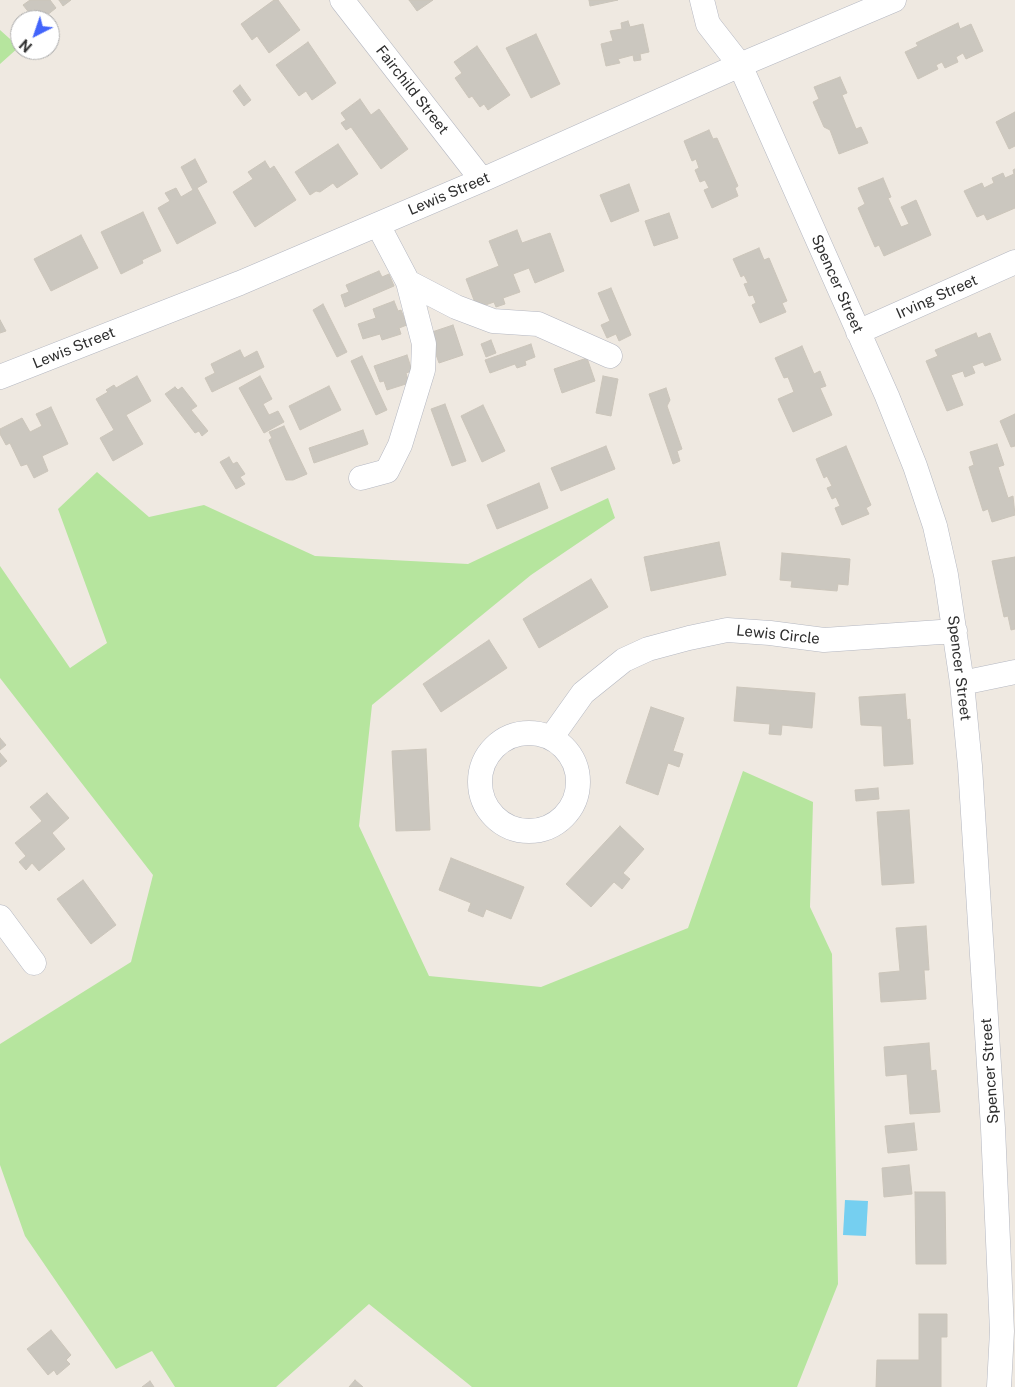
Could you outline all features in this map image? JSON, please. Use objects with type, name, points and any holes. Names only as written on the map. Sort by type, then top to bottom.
[{"type":"street","name":"Fairchild Street","points":[[342,0],[482,180]]},
{"type":"street","name":"Spencer Street","points":[[702,0],[708,24],[740,65],[890,405],[924,492],[935,526],[946,575],[962,683],[970,766],[993,1128],[1009,1330],[999,1387]]},
{"type":"street","name":"Lewis Street","points":[[0,377],[240,283],[378,225],[740,65],[894,0]]},
{"type":"street","points":[[361,478],[387,471],[400,445],[423,370],[424,344],[408,282],[378,225]]},
{"type":"street","name":"Irving Street","points":[[858,332],[1015,262]]},
{"type":"street","points":[[408,282],[456,306],[493,321],[538,324],[610,356]]},
{"type":"street","name":"Lewis Circle","points":[[551,738],[584,693],[624,660],[648,649],[689,638],[727,630],[824,640],[954,631]]},
{"type":"street","points":[[962,683],[1015,672]]},
{"type":"street","points":[[536,733],[551,738],[563,747],[572,758],[577,773],[577,787],[573,802],[565,814],[554,824],[540,829],[526,830],[511,827],[497,819],[487,807],[481,793],[480,777],[484,762],[492,748],[505,739],[520,734],[536,733]]},
{"type":"street","points":[[0,917],[34,963]]},
{"type":"green space","points":[[0,30],[10,39],[10,55],[0,64]]},
{"type":"green space","points":[[97,472],[149,517],[204,505],[315,556],[468,564],[608,498],[615,518],[531,575],[372,705],[359,826],[429,976],[541,987],[688,928],[743,771],[813,802],[810,907],[832,954],[838,1284],[797,1387],[472,1387],[369,1304],[276,1387],[175,1387],[152,1351],[116,1369],[25,1236],[0,1165],[0,1044],[131,962],[153,875],[0,678],[0,566],[70,668],[107,643],[58,509]]},
{"type":"water","points":[[845,1200],[868,1201],[866,1236],[843,1235]]},
{"type":"building","points":[[30,0],[50,0],[56,8],[54,10],[27,10],[23,5]]},
{"type":"building","points":[[59,0],[71,0],[63,6]]},
{"type":"building","points":[[274,0],[278,0],[300,30],[269,53],[257,36],[252,40],[241,24]]},
{"type":"building","points":[[409,0],[433,0],[417,11]]},
{"type":"building","points":[[589,0],[618,0],[590,6]]},
{"type":"building","points":[[628,21],[630,27],[643,24],[649,52],[640,54],[641,60],[634,61],[633,55],[618,59],[620,63],[606,66],[601,44],[613,41],[610,31],[622,29],[621,23]]},
{"type":"building","points":[[958,23],[960,29],[971,24],[983,51],[966,59],[963,53],[956,57],[958,62],[945,68],[942,62],[936,65],[938,69],[918,79],[905,52],[918,46],[916,43]]},
{"type":"building","points":[[536,34],[560,84],[531,98],[506,48]]},
{"type":"building","points":[[308,42],[336,83],[312,100],[306,91],[299,96],[276,65]]},
{"type":"building","points":[[477,46],[510,95],[488,110],[484,104],[480,107],[472,96],[469,98],[455,78],[462,73],[454,62]]},
{"type":"building","points":[[840,77],[847,93],[842,95],[856,129],[861,127],[868,143],[839,154],[830,130],[824,127],[813,102],[819,99],[814,87]]},
{"type":"building","points":[[240,85],[251,100],[244,106],[233,91]]},
{"type":"building","points":[[360,99],[371,115],[379,109],[408,149],[381,169],[351,127],[346,130],[341,123],[346,120],[341,113]]},
{"type":"building","points":[[1015,112],[1015,146],[1009,149],[996,122]]},
{"type":"building","points":[[709,130],[713,139],[717,138],[738,186],[735,188],[738,196],[712,208],[704,190],[709,188],[705,180],[700,182],[695,170],[699,168],[696,159],[692,161],[684,141]]},
{"type":"building","points":[[338,144],[358,174],[337,188],[333,183],[320,192],[316,191],[310,195],[295,172]]},
{"type":"building","points":[[195,159],[207,182],[197,188],[216,223],[177,244],[158,208],[170,201],[165,193],[176,188],[181,197],[193,190],[181,167]]},
{"type":"building","points":[[265,161],[270,169],[274,166],[296,200],[255,227],[233,192],[253,179],[248,172]]},
{"type":"building","points":[[1015,169],[1015,208],[987,220],[984,214],[977,217],[964,191],[982,183],[984,188],[994,183],[992,178],[1003,173],[1005,178],[1014,174],[1013,170]]},
{"type":"building","points":[[883,178],[891,197],[888,198],[901,227],[909,224],[901,207],[916,200],[931,235],[884,256],[879,245],[875,247],[858,208],[865,204],[858,188]]},
{"type":"building","points":[[629,184],[639,211],[611,222],[600,195]]},
{"type":"building","points":[[143,212],[161,251],[142,260],[143,263],[121,274],[101,232]]},
{"type":"building","points":[[669,213],[678,238],[654,246],[645,221]]},
{"type":"building","points":[[517,230],[522,243],[550,233],[564,271],[535,283],[529,268],[513,274],[520,292],[503,298],[505,304],[496,307],[494,302],[477,308],[466,279],[499,266],[489,241]]},
{"type":"building","points":[[81,235],[98,268],[51,291],[34,259]]},
{"type":"building","points":[[759,248],[764,260],[769,258],[787,301],[782,303],[786,312],[760,323],[752,305],[756,303],[753,295],[749,296],[744,284],[748,283],[744,275],[741,277],[733,259]]},
{"type":"building","points":[[379,271],[382,277],[389,274],[394,286],[345,307],[341,295],[349,292],[346,285]]},
{"type":"building","points":[[611,288],[631,335],[619,341],[616,334],[607,338],[601,325],[610,321],[598,293]]},
{"type":"building","points":[[394,301],[398,311],[401,310],[407,325],[399,328],[401,334],[382,340],[380,334],[363,339],[358,324],[376,318],[373,309]]},
{"type":"building","points":[[323,304],[347,352],[337,357],[313,310]]},
{"type":"building","points":[[0,320],[6,331],[0,333]]},
{"type":"building","points":[[453,325],[463,355],[439,363],[429,335],[432,332]]},
{"type":"building","points":[[976,333],[978,338],[990,333],[1001,360],[985,366],[983,362],[972,366],[975,373],[965,377],[963,371],[951,375],[963,405],[947,411],[926,361],[938,356],[935,350]]},
{"type":"building","points":[[491,340],[496,353],[486,357],[481,344]]},
{"type":"building","points":[[531,344],[535,357],[525,361],[526,365],[517,368],[515,364],[490,373],[485,360]]},
{"type":"building","points":[[802,346],[814,374],[820,371],[826,386],[820,388],[832,415],[793,432],[778,399],[794,392],[788,377],[784,378],[775,358]]},
{"type":"building","points":[[240,350],[244,358],[257,351],[264,367],[212,392],[205,378],[215,373],[211,364]]},
{"type":"building","points":[[407,355],[412,371],[406,373],[409,383],[387,390],[384,381],[380,382],[374,366]]},
{"type":"building","points":[[362,356],[387,410],[376,415],[351,361]]},
{"type":"building","points":[[587,358],[595,381],[562,393],[554,369]]},
{"type":"building","points":[[137,376],[151,401],[126,415],[143,444],[113,461],[100,438],[114,430],[96,399],[108,392],[106,390],[114,385],[116,388]]},
{"type":"building","points":[[260,376],[272,399],[263,404],[269,415],[278,411],[284,422],[264,433],[239,388]]},
{"type":"building","points":[[603,376],[618,379],[611,416],[596,413]]},
{"type":"building","points":[[329,386],[341,410],[300,430],[289,406]]},
{"type":"building","points":[[175,387],[178,390],[182,387],[197,406],[191,410],[208,431],[202,436],[199,431],[195,433],[165,394]]},
{"type":"building","points":[[666,388],[670,400],[667,406],[682,449],[677,451],[680,461],[673,464],[649,394]]},
{"type":"building","points":[[445,404],[466,461],[452,466],[431,409]]},
{"type":"building","points":[[483,405],[505,451],[482,462],[461,416]]},
{"type":"building","points":[[51,407],[68,444],[42,456],[48,471],[34,478],[27,464],[21,466],[10,443],[6,445],[0,434],[0,429],[22,418],[30,432],[42,426],[36,414]]},
{"type":"building","points":[[1015,414],[1015,446],[1011,447],[1000,421]]},
{"type":"building","points":[[284,426],[307,474],[293,480],[286,480],[269,440],[272,438],[269,432]]},
{"type":"building","points":[[363,430],[368,444],[314,463],[309,448]]},
{"type":"building","points":[[997,444],[1004,465],[998,467],[1008,498],[1013,496],[1015,515],[992,522],[988,509],[983,511],[969,467],[974,465],[970,452]]},
{"type":"building","points":[[606,446],[615,469],[561,491],[551,468]]},
{"type":"building","points":[[846,446],[871,505],[866,508],[869,514],[842,525],[835,508],[840,506],[836,497],[832,499],[827,488],[832,486],[827,476],[824,478],[816,459]]},
{"type":"building","points":[[229,457],[233,464],[237,462],[245,474],[240,477],[245,484],[236,489],[220,462]]},
{"type":"building","points":[[539,483],[548,508],[497,529],[487,505]]},
{"type":"building","points":[[719,542],[726,575],[651,591],[644,557]]},
{"type":"building","points":[[782,553],[850,559],[848,585],[838,584],[837,591],[791,587],[792,581],[780,580]]},
{"type":"building","points":[[1015,557],[1015,629],[1011,630],[1008,616],[1004,617],[992,561]]},
{"type":"building","points":[[591,579],[608,607],[539,648],[523,619]]},
{"type":"building","points":[[489,640],[507,668],[441,712],[423,684]]},
{"type":"building","points":[[737,687],[815,693],[812,728],[782,725],[781,735],[769,734],[770,724],[734,721]]},
{"type":"building","points":[[905,694],[907,720],[910,719],[913,764],[884,766],[882,726],[861,725],[859,697]]},
{"type":"building","points":[[651,707],[684,718],[673,751],[683,754],[679,767],[668,763],[658,795],[626,783]]},
{"type":"building","points":[[0,738],[6,745],[0,750]]},
{"type":"building","points":[[426,749],[430,830],[396,831],[392,751]]},
{"type":"building","points":[[0,753],[7,761],[0,767]]},
{"type":"building","points":[[878,788],[879,799],[856,801],[855,790]]},
{"type":"building","points":[[47,793],[69,818],[52,833],[65,849],[39,871],[32,863],[26,870],[19,862],[26,856],[15,843],[42,821],[30,807]]},
{"type":"building","points":[[909,810],[914,883],[882,885],[877,812]]},
{"type":"building","points":[[620,826],[644,849],[623,873],[630,879],[622,889],[614,882],[591,907],[566,884]]},
{"type":"building","points":[[451,858],[524,887],[511,919],[486,909],[483,917],[468,911],[471,903],[439,890]]},
{"type":"building","points":[[83,880],[116,925],[91,944],[57,899]]},
{"type":"building","points":[[926,926],[929,970],[924,970],[926,999],[881,1002],[879,973],[900,971],[896,928]]},
{"type":"building","points":[[929,1043],[931,1071],[936,1070],[940,1112],[910,1114],[907,1074],[886,1076],[884,1047]]},
{"type":"building","points":[[914,1123],[917,1150],[888,1153],[885,1126]]},
{"type":"building","points":[[909,1165],[912,1194],[884,1197],[882,1168]]},
{"type":"building","points":[[915,1192],[945,1192],[946,1264],[916,1264]]},
{"type":"building","points":[[919,1314],[947,1314],[947,1337],[941,1337],[941,1387],[876,1387],[877,1360],[919,1360]]},
{"type":"building","points":[[51,1330],[71,1355],[66,1360],[70,1364],[57,1375],[54,1370],[48,1375],[27,1349]]},
{"type":"building","points":[[355,1380],[363,1387],[349,1387]]},
{"type":"building","points":[[150,1381],[154,1387],[142,1387]]}]
